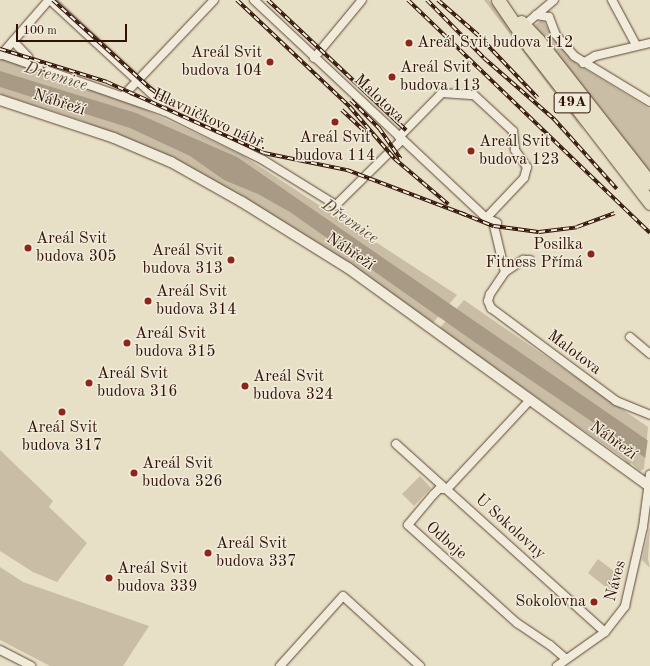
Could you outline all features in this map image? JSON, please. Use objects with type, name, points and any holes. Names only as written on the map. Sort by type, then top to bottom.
[{"type":"main road","name":"49A","points":[[498,0],[521,28],[538,40],[650,183]]},
{"type":"main road","name":"49A","points":[[502,0],[650,203]]},
{"type":"street","points":[[0,54],[49,0],[155,97],[164,111]]},
{"type":"street","points":[[123,96],[214,0]]},
{"type":"street","name":"Malotova","points":[[254,0],[486,218],[497,223],[494,226],[506,272]]},
{"type":"street","points":[[314,58],[362,0]]},
{"type":"street","points":[[521,28],[554,0]]},
{"type":"street","points":[[612,0],[636,45]]},
{"type":"street","points":[[536,15],[549,17],[560,40],[583,63],[650,102]]},
{"type":"street","points":[[13,41],[28,57],[31,65]]},
{"type":"street","points":[[583,63],[595,56],[636,45],[650,43]]},
{"type":"street","name":"Hlavničkovo nábř.","points":[[0,54],[164,111],[257,157],[336,205],[401,139]]},
{"type":"street","points":[[401,139],[442,93],[474,95],[513,131],[515,150],[527,167],[524,178],[486,218]]},
{"type":"street","name":"Nábřeží","points":[[0,100],[114,138],[196,175],[318,248],[649,486]]},
{"type":"street","name":"Malotova","points":[[530,260],[523,260],[506,272],[490,294],[488,300],[491,308],[616,401],[650,415]]},
{"type":"street","points":[[630,337],[650,354]]},
{"type":"street","name":"Odboje","points":[[530,400],[447,489],[439,489],[433,495],[408,525],[517,623],[550,645],[566,659]]},
{"type":"street","name":"U Sokolovny","points":[[396,444],[605,632]]},
{"type":"street","name":"Náves","points":[[557,666],[605,632],[620,614],[629,598],[643,527],[650,474]]},
{"type":"street","points":[[280,666],[343,596],[420,666]]},
{"type":"street","points":[[0,650],[30,666]]},
{"type":"shaded area","points":[[484,0],[489,0],[567,102],[584,132]]},
{"type":"shaded area","points":[[542,19],[557,42],[577,64],[650,109],[650,175],[534,26]]},
{"type":"shaded area","points":[[0,58],[129,102],[242,155],[457,295],[432,324],[294,228],[183,164],[80,120],[0,94]]},
{"type":"shaded area","points":[[0,71],[136,113],[237,157],[650,442],[650,461],[473,341],[290,212],[258,194],[224,180],[190,156],[130,128],[0,87]]},
{"type":"shaded area","points":[[464,300],[648,427],[644,469],[640,471],[631,463],[629,465],[623,458],[439,329]]},
{"type":"shaded area","points":[[0,450],[53,501],[49,507],[87,543],[57,582],[33,572],[0,551]]},
{"type":"shaded area","points":[[420,476],[431,488],[414,506],[402,494]]},
{"type":"shaded area","points":[[650,525],[648,559],[650,568],[642,560]]},
{"type":"shaded area","points":[[598,559],[623,578],[612,592],[588,573]]},
{"type":"shaded area","points":[[0,567],[23,582],[149,626],[123,666],[50,666],[0,640]]},
{"type":"pier","points":[[648,438],[650,439],[650,463],[645,460]]},
{"type":"railway","points":[[53,0],[150,88],[176,107]]},
{"type":"railway","points":[[237,0],[350,107],[395,159],[448,204]]},
{"type":"railway","points":[[268,0],[406,130]]},
{"type":"railway","points":[[408,0],[650,233]]},
{"type":"railway","points":[[427,0],[484,58],[554,119],[617,189]]},
{"type":"railway","points":[[438,0],[477,34],[538,98]]},
{"type":"railway","points":[[0,49],[107,82],[264,153],[347,170],[466,215]]},
{"type":"railway","points":[[351,100],[379,128],[401,159]]},
{"type":"railway","points":[[342,110],[366,132]]},
{"type":"railway","points":[[461,213],[494,226],[539,232],[577,227],[615,213]]},
{"type":"place","name":"Areál Svit budova 112","points":[[409,43]]},
{"type":"place","name":"Areál Svit budova 104","points":[[270,62]]},
{"type":"place","name":"Areál Svit budova 113","points":[[392,77]]},
{"type":"place","name":"Areál Svit budova 114","points":[[335,122]]},
{"type":"place","name":"Areál Svit budova 123","points":[[471,151]]},
{"type":"place","name":"Areál Svit budova 305","points":[[28,248]]},
{"type":"place","name":"Posilka Fitness Přímá","points":[[591,254]]},
{"type":"place","name":"Areál Svit budova 313","points":[[231,260]]},
{"type":"place","name":"Areál Svit budova 314","points":[[148,301]]},
{"type":"place","name":"Areál Svit budova 315","points":[[127,343]]},
{"type":"place","name":"Areál Svit budova 316","points":[[89,383]]},
{"type":"place","name":"Areál Svit budova 324","points":[[245,386]]},
{"type":"place","name":"Areál Svit budova 317","points":[[62,412]]},
{"type":"place","name":"Areál Svit budova 326","points":[[134,473]]},
{"type":"place","name":"Areál Svit budova 337","points":[[208,553]]},
{"type":"place","name":"Areál Svit budova 339","points":[[109,578]]},
{"type":"place","name":"Sokolovna","points":[[594,602]]},
{"type":"water label","name":"Dřevnice","points":[[56,77]]},
{"type":"water label","name":"Dřevnice","points":[[350,222]]}]
